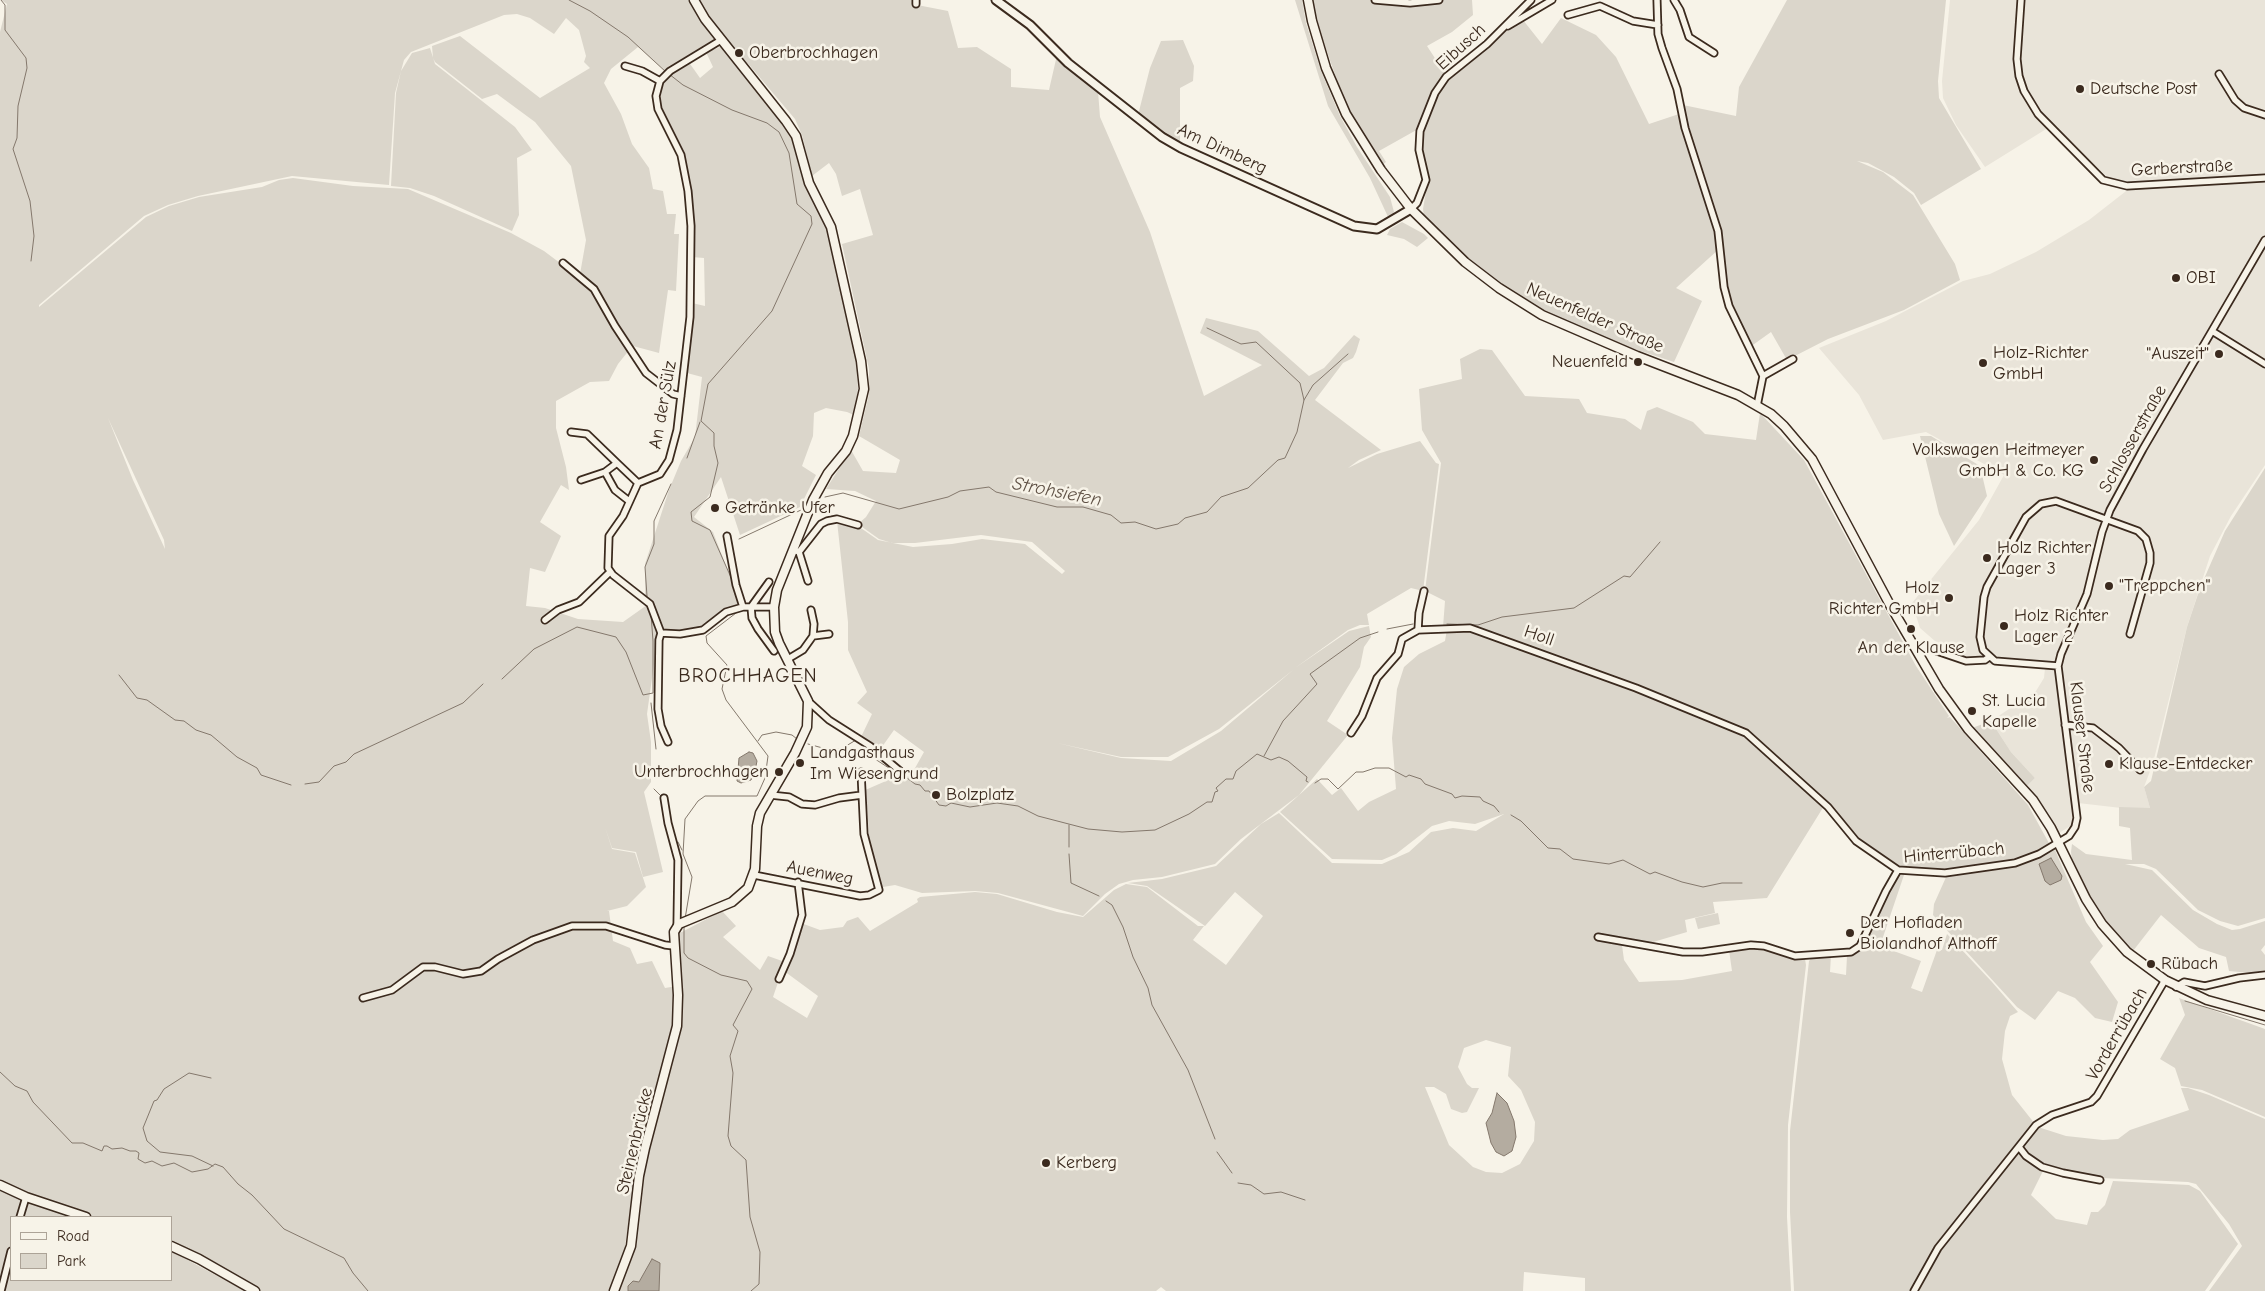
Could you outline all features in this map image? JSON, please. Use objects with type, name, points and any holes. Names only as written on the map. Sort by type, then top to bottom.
[{"type":"main road","points":[[678,925],[718,909],[739,897],[748,888],[754,874],[757,826],[760,813],[795,753],[807,726],[808,701],[775,632],[774,606],[777,590],[796,551],[820,486],[843,456],[854,436],[862,400],[863,372],[831,227],[809,183],[796,136],[721,40],[694,0]]},
{"type":"main road","name":"Neuenfelder Straße","points":[[1308,0],[1312,21],[1326,68],[1346,114],[1381,170],[1411,209],[1466,262],[1498,288],[1542,314],[1637,356],[1738,395],[1784,426],[1812,459],[1915,649]]},
{"type":"main road","points":[[1915,649],[1954,710],[2033,800],[2059,844],[2086,899],[2102,924],[2127,952],[2176,987],[2206,1000],[2265,1016]]},
{"type":"main road","name":"Steinenbrücke","points":[[614,1291],[630,1246],[639,1176],[677,1026],[678,995],[674,946],[678,925]]},
{"type":"main road","points":[[0,1185],[26,1197],[83,1216]]},
{"type":"main road","points":[[172,1246],[199,1259],[255,1291]]},
{"type":"street","name":"Am Dimberg","points":[[996,0],[1030,25],[1068,63],[1162,137],[1181,148],[1354,226],[1377,229],[1411,209]]},
{"type":"street","points":[[1375,0],[1410,3],[1439,0]]},
{"type":"street","name":"Eibusch","points":[[1411,209],[1417,203],[1426,180],[1419,150],[1420,131],[1435,93],[1446,77],[1506,26],[1531,0]]},
{"type":"street","points":[[1506,26],[1552,0]]},
{"type":"street","points":[[1657,0],[1658,25],[1662,48],[1677,89],[1690,147],[1718,231],[1723,277],[1729,306],[1763,376],[1757,406]]},
{"type":"street","points":[[1674,0],[1680,10],[1689,37],[1714,53]]},
{"type":"street","name":"Gerberstraße","points":[[2021,0],[2017,59],[2024,91],[2038,114],[2103,180],[2127,186],[2265,178]]},
{"type":"street","points":[[1568,15],[1600,6],[1633,21],[1658,25]]},
{"type":"street","points":[[625,66],[642,71],[660,81],[667,73],[721,40]]},
{"type":"street","points":[[2219,74],[2235,100],[2244,108],[2265,115]]},
{"type":"street","name":"An der Sülz","points":[[638,483],[660,474],[665,468],[677,430],[690,317],[691,216],[683,162],[657,105],[656,96],[660,81]]},
{"type":"street","name":"Schlosserstraße","points":[[2058,666],[2087,594],[2107,518],[2143,449],[2265,240]]},
{"type":"street","points":[[563,263],[594,289],[646,374],[673,394],[681,396]]},
{"type":"street","points":[[2212,331],[2265,364]]},
{"type":"street","points":[[1763,376],[1793,359]]},
{"type":"street","points":[[571,432],[587,434],[638,483],[623,516],[609,536],[608,568],[610,572],[650,604],[662,633],[659,640],[658,709],[661,726],[668,742]]},
{"type":"street","points":[[581,480],[605,472],[617,463]]},
{"type":"street","points":[[605,472],[615,490],[629,501]]},
{"type":"street","points":[[1915,649],[1922,646],[1966,661],[1985,660],[1989,657],[1983,650],[1980,637],[1984,597],[2026,517],[2035,508],[2050,501],[2107,518],[2138,531],[2149,546],[2150,563],[2130,634]]},
{"type":"street","points":[[808,581],[796,551],[821,524],[827,521],[836,519],[858,525]]},
{"type":"street","points":[[727,536],[736,585],[743,607]]},
{"type":"street","points":[[545,620],[558,610],[579,602],[610,572]]},
{"type":"street","points":[[768,582],[750,606],[752,618],[774,651]]},
{"type":"street","points":[[1351,733],[1362,716],[1377,678],[1398,654],[1402,639],[1418,630],[1419,613],[1424,591]]},
{"type":"street","points":[[662,633],[680,634],[703,630],[726,612],[736,608],[774,606]]},
{"type":"street","points":[[788,659],[804,650],[813,636],[814,624],[811,610]]},
{"type":"street","name":"Holl","points":[[1418,630],[1470,628],[1646,692],[1746,733],[1828,807],[1856,841],[1898,870]]},
{"type":"street","points":[[813,636],[829,634]]},
{"type":"street","name":"Klauser Straße","points":[[1989,657],[2006,663],[2058,666],[2077,818],[2075,827],[2059,844]]},
{"type":"street","points":[[808,701],[834,723],[870,746],[900,771]]},
{"type":"street","points":[[2065,725],[2093,728],[2123,752],[2140,770]]},
{"type":"street","points":[[770,795],[789,797],[802,804],[815,805],[862,794],[861,772]]},
{"type":"street","name":"Auenweg","points":[[754,874],[860,896],[879,890],[864,834],[862,794]]},
{"type":"street","points":[[664,798],[678,860],[678,925]]},
{"type":"street","name":"Hinterrübach","points":[[1598,937],[1684,952],[1702,952],[1751,945],[1764,946],[1795,956],[1851,952],[1860,946],[1898,870],[1945,873],[2015,863],[2028,860],[2059,844]]},
{"type":"street","points":[[779,979],[790,954],[802,915],[798,882]]},
{"type":"street","points":[[363,998],[392,990],[423,967],[436,967],[463,974],[481,971],[498,959],[533,940],[572,926],[606,926],[665,945],[674,946]]},
{"type":"street","points":[[2176,987],[2184,982],[2205,986],[2239,978],[2265,975]]},
{"type":"street","name":"Vorderrübach","points":[[1914,1291],[1938,1248],[2036,1125],[2052,1115],[2091,1102],[2096,1096],[2165,980]]},
{"type":"street","points":[[2019,1147],[2026,1156],[2042,1166],[2063,1173],[2100,1180]]},
{"type":"street","points":[[20,1216],[26,1197]]},
{"type":"street","points":[[0,1291],[10,1255]]},
{"type":"shaded area","points":[[1950,0],[2265,0],[2265,465],[2231,516],[2210,556],[2187,627],[2153,763],[2144,787],[2150,808],[2130,809],[2078,803],[2071,764],[2068,765],[2073,822],[2072,825],[2059,833],[2027,786],[2035,778],[2011,752],[1991,721],[2036,691],[2044,678],[2045,668],[1963,663],[1948,657],[1943,648],[1920,628],[1912,603],[1979,520],[2004,475],[1926,432],[1883,440],[1859,395],[1819,348],[1886,321],[1963,281],[1990,274],[2036,252],[2089,220],[2130,188],[2110,179],[2051,126],[1985,167],[1956,125],[1943,98],[1942,81]]},
{"type":"shaded area","points":[[749,752],[753,753],[757,761],[755,771],[751,780],[741,783],[737,781],[739,758]]},
{"type":"shaded area","points":[[2051,858],[2062,876],[2061,880],[2050,885],[2045,881],[2039,864]]},
{"type":"shaded area","points":[[1497,1093],[1507,1103],[1514,1121],[1516,1137],[1512,1151],[1504,1156],[1496,1152],[1491,1143],[1486,1123],[1492,1113]]},
{"type":"shaded area","points":[[652,1259],[660,1263],[659,1291],[628,1291],[628,1286],[633,1281],[639,1282]]},
{"type":"green space","points":[[1,0],[691,0],[716,39],[674,64],[677,67],[688,61],[700,78],[713,67],[706,52],[718,48],[722,44],[792,136],[804,180],[829,234],[856,352],[858,389],[854,415],[826,408],[814,413],[813,436],[802,466],[816,475],[800,507],[740,535],[721,477],[694,517],[713,532],[741,605],[703,629],[680,632],[664,630],[645,597],[645,564],[669,490],[681,461],[695,437],[702,377],[687,373],[692,303],[705,306],[704,258],[692,257],[684,156],[659,109],[658,97],[667,73],[638,47],[611,69],[604,83],[621,114],[632,144],[649,168],[653,189],[663,191],[667,214],[676,214],[674,234],[679,234],[676,291],[668,290],[659,353],[633,346],[631,348],[595,288],[580,274],[586,240],[571,166],[535,122],[497,94],[482,99],[435,62],[433,58],[432,46],[460,36],[540,98],[590,68],[584,62],[586,56],[579,30],[566,18],[554,34],[530,18],[517,14],[504,15],[411,52],[404,60],[395,93],[389,185],[292,176],[198,196],[168,205],[144,216],[39,305],[39,307],[146,217],[169,206],[199,197],[262,187],[279,180],[293,178],[353,186],[408,189],[511,233],[544,251],[588,284],[630,349],[618,364],[609,381],[590,382],[556,401],[556,428],[566,467],[569,490],[561,485],[540,522],[561,536],[545,572],[530,568],[526,606],[545,608],[578,619],[623,622],[647,605],[651,611],[658,635],[647,714],[651,742],[651,782],[644,792],[663,872],[643,877],[636,852],[612,848],[605,827],[612,849],[635,853],[646,887],[627,906],[607,911],[609,911],[613,941],[630,948],[637,964],[652,961],[665,988],[677,986],[678,934],[722,911],[736,926],[723,937],[760,970],[768,956],[785,962],[773,997],[807,1018],[818,996],[784,971],[801,923],[820,930],[843,927],[847,921],[858,917],[870,931],[918,902],[917,899],[920,897],[975,892],[997,894],[1057,912],[1083,917],[1114,890],[1126,884],[1147,887],[1198,926],[1204,926],[1193,940],[1226,965],[1263,916],[1235,892],[1205,926],[1147,886],[1128,883],[1162,879],[1216,866],[1261,824],[1279,813],[1332,863],[1382,864],[1409,852],[1431,832],[1453,828],[1476,831],[1504,814],[1475,824],[1449,821],[1432,826],[1396,854],[1382,860],[1332,859],[1280,812],[1317,779],[1332,795],[1341,788],[1358,811],[1369,802],[1396,789],[1392,738],[1397,689],[1404,667],[1419,654],[1445,641],[1447,629],[1474,632],[1642,693],[1744,734],[1824,806],[1767,898],[1713,902],[1715,913],[1685,920],[1687,932],[1643,945],[1603,941],[1622,945],[1624,960],[1639,982],[1682,980],[1732,971],[1729,950],[1764,947],[1805,959],[1806,965],[1788,1125],[1787,1217],[1791,1291],[1585,1291],[1585,1278],[1524,1272],[1523,1291],[1166,1291],[1161,1287],[1156,1291],[659,1291],[660,1263],[638,1282],[628,1286],[628,1291],[259,1291],[192,1250],[172,1245],[172,1216],[74,1216],[53,1210],[70,1216],[10,1216],[10,1281],[172,1281],[172,1252],[245,1291],[0,1291],[0,32],[7,4]],"holes":[[[108,418],[164,540],[165,549],[133,480]],[[673,1038],[639,1176],[630,1246],[625,1246],[641,1141]],[[1486,1040],[1511,1047],[1508,1076],[1521,1090],[1535,1122],[1534,1141],[1520,1164],[1502,1173],[1486,1172],[1473,1167],[1449,1145],[1425,1087],[1434,1087],[1446,1094],[1451,1109],[1462,1113],[1467,1112],[1479,1088],[1472,1088],[1467,1084],[1458,1067],[1464,1048]]]},
{"type":"green space","points":[[697,0],[912,0],[912,4],[948,11],[958,48],[977,47],[1011,69],[1011,87],[1049,90],[1057,55],[1098,91],[1100,117],[1150,232],[1204,396],[1262,365],[1200,333],[1206,318],[1258,331],[1309,376],[1324,368],[1354,335],[1360,339],[1353,358],[1343,363],[1315,400],[1381,450],[1359,460],[1348,468],[1377,454],[1420,441],[1436,463],[1439,464],[1423,591],[1411,588],[1367,614],[1369,625],[1360,625],[1348,630],[1295,668],[1349,631],[1369,626],[1371,637],[1364,647],[1360,667],[1327,721],[1348,735],[1299,795],[1241,839],[1215,864],[1162,877],[1133,880],[1119,884],[1105,894],[1083,916],[998,893],[975,891],[922,893],[895,885],[883,887],[878,882],[866,835],[869,834],[866,792],[863,791],[902,774],[910,777],[924,752],[894,730],[879,751],[861,737],[872,714],[857,703],[867,692],[848,650],[848,622],[837,521],[858,526],[878,540],[890,542],[879,539],[858,524],[866,517],[876,501],[855,491],[826,489],[851,450],[863,471],[896,473],[900,460],[859,436],[869,394],[869,369],[842,244],[873,235],[860,189],[842,196],[836,174],[829,163],[812,176],[802,135],[795,119],[722,36]],"holes":[[[981,535],[1032,542],[1065,571],[1062,574],[1025,544],[982,539],[952,544],[913,547],[893,543],[915,543]],[[1293,670],[1221,731],[1171,761],[1121,758],[1057,743],[1121,757],[1168,757],[1219,729]]]},
{"type":"green space","points":[[1295,0],[1302,0],[1306,23],[1321,71],[1340,116],[1357,147],[1390,197],[1394,212],[1389,219],[1370,178],[1328,106]]},
{"type":"green space","points":[[1312,0],[1472,0],[1473,15],[1452,32],[1427,46],[1446,75],[1420,128],[1379,151],[1386,162],[1382,165],[1348,112],[1316,20]]},
{"type":"green space","points":[[1787,0],[1946,0],[1938,81],[1939,98],[1981,169],[1921,205],[1914,193],[1894,177],[1868,163],[1857,161],[1883,172],[1913,195],[1955,264],[1960,280],[1904,310],[1828,339],[1787,360],[1771,332],[1750,347],[1731,308],[1726,285],[1722,240],[1687,129],[1683,105],[1736,116],[1739,87]]},
{"type":"green space","points":[[1561,18],[1596,35],[1616,57],[1649,124],[1679,114],[1714,221],[1719,249],[1676,288],[1702,301],[1674,362],[1616,343],[1535,307],[1500,286],[1456,249],[1424,217],[1423,209],[1428,179],[1421,150],[1422,132],[1436,94],[1448,79],[1504,31],[1523,20],[1542,44]]},
{"type":"green space","points":[[1183,40],[1194,66],[1193,81],[1180,88],[1180,144],[1138,115],[1150,68],[1161,41]]},
{"type":"green space","points":[[430,48],[435,64],[515,127],[532,150],[517,158],[519,215],[512,231],[434,196],[410,188],[391,186],[396,93],[401,71],[412,53]]},
{"type":"green space","points":[[1402,222],[1428,238],[1417,247],[1404,239],[1387,235],[1390,229]]},
{"type":"green space","points":[[1480,349],[1492,350],[1525,396],[1579,399],[1587,413],[1625,419],[1641,430],[1647,411],[1657,407],[1693,422],[1705,434],[1756,440],[1760,413],[1804,460],[1916,666],[1949,716],[1947,718],[1950,717],[2028,805],[2050,845],[2040,852],[2015,862],[1946,871],[1899,869],[1857,840],[1797,777],[1746,731],[1638,686],[1471,626],[1443,627],[1445,601],[1425,591],[1441,463],[1422,430],[1419,389],[1462,379],[1460,359]]},
{"type":"green space","points":[[1920,436],[1931,436],[1980,466],[1987,496],[1954,546],[1939,514]]},
{"type":"green space","points":[[2265,468],[2265,918],[2238,926],[2220,921],[2198,910],[2156,869],[2144,864],[2125,864],[2152,870],[2193,910],[2217,924],[2232,930],[2265,921],[2265,945],[2261,950],[2265,955],[2265,970],[2250,973],[2229,971],[2226,957],[2199,948],[2161,915],[2133,951],[2100,915],[2072,860],[2071,852],[2072,844],[2086,854],[2132,860],[2130,828],[2119,826],[2119,807],[2150,808],[2144,787],[2151,781],[2187,627],[2200,588],[2225,531]]},
{"type":"green space","points":[[1991,721],[2011,752],[2035,778],[2027,786],[1972,728]]},
{"type":"green space","points":[[2055,850],[2086,922],[2103,946],[2090,962],[2118,1002],[2112,1022],[2095,1018],[2075,998],[2058,991],[2035,1020],[2017,1007],[1933,915],[1934,904],[1947,875],[2029,862]]},
{"type":"green space","points":[[1905,872],[1880,946],[1921,961],[1911,988],[1922,992],[1937,950],[1942,950],[1947,934],[1992,982],[2018,1012],[2010,1016],[2005,1031],[2002,1059],[2012,1095],[2035,1124],[1937,1246],[1912,1291],[1794,1291],[1790,1212],[1790,1131],[1809,961],[1813,956],[1831,955],[1830,972],[1846,975],[1847,956],[1861,947],[1896,878]]},
{"type":"green space","points":[[1718,913],[1720,924],[1698,929],[1695,918]]},
{"type":"green space","points":[[2179,998],[2265,1029],[2265,1117],[2202,1090],[2181,1086],[2175,1068],[2160,1059],[2185,1015]]},
{"type":"green space","points":[[2181,1088],[2188,1088],[2209,1095],[2265,1119],[2265,1291],[2209,1291],[2242,1246],[2229,1224],[2196,1184],[2101,1178],[2068,1171],[2041,1162],[2026,1152],[2023,1145],[2038,1127],[2066,1136],[2103,1140],[2118,1139],[2130,1130],[2189,1110]]},
{"type":"green space","points":[[2019,1151],[2043,1171],[2031,1195],[2056,1219],[2087,1225],[2091,1212],[2098,1212],[2105,1205],[2113,1181],[2189,1185],[2200,1191],[2238,1244],[2205,1291],[1920,1291],[1919,1286],[1941,1247],[2016,1152]]},
{"type":"waterway","points":[[1,0],[5,5],[5,30],[26,58],[27,68],[18,106],[17,138],[13,149],[30,201],[34,236],[31,261]]},
{"type":"waterway","points":[[569,0],[590,11],[628,37],[666,72]]},
{"type":"waterway","points":[[669,74],[683,85],[732,110],[767,123],[779,132],[789,153],[797,204],[811,216],[812,224],[772,311],[708,384],[701,421],[714,433],[714,446],[718,463],[710,497],[691,512],[692,521],[710,530],[733,582]]},
{"type":"waterway","name":"Strohsiefen","points":[[825,497],[843,493],[899,509],[948,497],[960,491],[989,487],[996,492],[1057,507],[1083,507],[1111,515],[1121,523],[1135,522],[1156,529],[1178,524],[1185,518],[1207,512],[1221,497],[1248,488],[1278,460],[1285,458],[1297,432],[1304,400],[1300,383],[1256,342],[1241,344],[1207,328]]},
{"type":"waterway","points":[[1304,400],[1313,385],[1348,354]]},
{"type":"waterway","points":[[687,458],[700,422]]},
{"type":"waterway","points":[[647,596],[645,567],[654,544],[654,521],[671,484]]},
{"type":"waterway","name":"Strohsiefen","points":[[739,539],[801,510]]},
{"type":"waterway","points":[[1447,624],[1478,625],[1502,617],[1574,608],[1624,576],[1630,577],[1660,542]]},
{"type":"waterway","points":[[685,919],[692,877],[683,854],[685,819],[698,801],[705,796],[757,796],[765,778],[768,756],[726,700],[722,689],[727,665],[707,643],[706,636],[740,610]]},
{"type":"waterway","points":[[502,679],[534,649],[577,627],[616,637],[626,652],[643,695],[653,693],[651,614]]},
{"type":"waterway","points":[[1387,629],[1413,624]]},
{"type":"waterway","points":[[1264,756],[1283,721],[1317,684],[1310,674],[1360,638],[1378,632]]},
{"type":"waterway","points":[[119,675],[137,698],[147,700],[175,720],[184,721],[196,730],[211,735],[237,757],[257,768],[261,775],[291,785]]},
{"type":"waterway","points":[[305,784],[319,782],[334,766],[346,762],[354,754],[463,703],[483,684]]},
{"type":"waterway","points":[[651,703],[656,749]]},
{"type":"waterway","points":[[758,741],[762,735],[776,732],[792,735],[797,739]]},
{"type":"waterway","points":[[808,744],[830,750],[841,749],[856,740]]},
{"type":"waterway","points":[[874,754],[875,759],[895,772]]},
{"type":"waterway","points":[[903,775],[915,784],[920,785],[925,791],[929,791],[939,805],[946,806],[951,803],[970,807],[997,803],[1018,806],[1038,816],[1088,829],[1122,832],[1155,830],[1189,814],[1207,802],[1212,802],[1215,792],[1218,791],[1216,788],[1226,779],[1233,779],[1236,771],[1257,754],[1271,760],[1279,757],[1288,761],[1307,777],[1306,781],[1308,782]]},
{"type":"waterway","points":[[1315,783],[1321,779],[1328,779],[1338,789],[1356,772],[1375,768],[1389,768],[1406,777],[1409,775],[1421,779],[1425,784],[1452,794],[1455,798],[1462,796],[1480,797],[1483,801],[1494,806],[1499,812]]},
{"type":"waterway","points":[[654,789],[662,797]]},
{"type":"waterway","points":[[1511,815],[1521,821],[1548,848],[1560,849],[1573,859],[1609,864],[1623,860],[1650,874],[1655,872],[1703,887],[1722,883],[1742,883]]},
{"type":"waterway","points":[[1069,825],[1069,847]]},
{"type":"waterway","points":[[678,842],[682,850]]},
{"type":"waterway","points":[[1069,854],[1071,883],[1099,896]]},
{"type":"waterway","points":[[1106,901],[1112,905],[1123,927],[1133,957],[1148,988],[1152,1005],[1188,1070],[1215,1139]]},
{"type":"waterway","points":[[684,925],[684,953],[688,958],[721,975],[747,981],[752,989],[733,1025],[738,1031],[730,1056],[733,1073],[728,1136],[731,1146],[746,1160],[750,1217],[760,1252],[759,1284],[751,1291]]},
{"type":"waterway","points":[[2185,1001],[2265,1025]]},
{"type":"waterway","points":[[0,1072],[15,1086],[27,1091],[33,1102],[72,1143],[83,1143],[102,1151],[104,1146],[112,1149],[122,1148],[136,1151],[139,1153],[138,1159],[145,1163],[152,1161],[162,1166],[174,1163],[192,1172],[208,1169],[215,1164],[223,1167],[284,1229],[344,1258],[353,1273],[368,1291]]},
{"type":"waterway","points":[[211,1078],[189,1073],[164,1089],[157,1100],[154,1101],[143,1128],[147,1141],[160,1152],[192,1156],[213,1166]]},
{"type":"waterway","points":[[1217,1152],[1232,1173]]},
{"type":"waterway","points":[[1238,1183],[1251,1185],[1264,1194],[1281,1192],[1305,1200]]},
{"type":"place","name":"Oberbrochhagen","points":[[739,53]]},
{"type":"place","name":"Deutsche Post","points":[[2080,89]]},
{"type":"place","name":"OBI","points":[[2176,278]]},
{"type":"place","name":"\"Auszeit\"","points":[[2219,354]]},
{"type":"place","name":"Neuenfeld","points":[[1638,362]]},
{"type":"place","name":"Holz-Richter GmbH","points":[[1983,363]]},
{"type":"place","name":"Volkswagen Heitmeyer GmbH & Co. KG","points":[[2094,460]]},
{"type":"place","name":"Getränke Ufer","points":[[715,508]]},
{"type":"place","name":"Holz Richter Lager 3","points":[[1987,558]]},
{"type":"place","name":"\"Treppchen\"","points":[[2109,586]]},
{"type":"place","name":"Holz Richter GmbH","points":[[1949,598]]},
{"type":"place","name":"Holz Richter Lager 2","points":[[2004,626]]},
{"type":"place","name":"An der Klause","points":[[1911,629]]},
{"type":"place","name":"St. Lucia Kapelle","points":[[1972,711]]},
{"type":"place","name":"Landgasthaus Im Wiesengrund","points":[[800,763]]},
{"type":"place","name":"Klause-Entdecker","points":[[2109,764]]},
{"type":"place","name":"Unterbrochhagen","points":[[779,772]]},
{"type":"place","name":"Bolzplatz","points":[[936,795]]},
{"type":"place","name":"Der Hofladen Biolandhof Althoff","points":[[1850,933]]},
{"type":"place","name":"Rübach","points":[[2151,964]]},
{"type":"place","name":"Kerberg","points":[[1046,1163]]},
{"type":"district","name":"BROCHHAGEN","points":[[748,676]]}]
